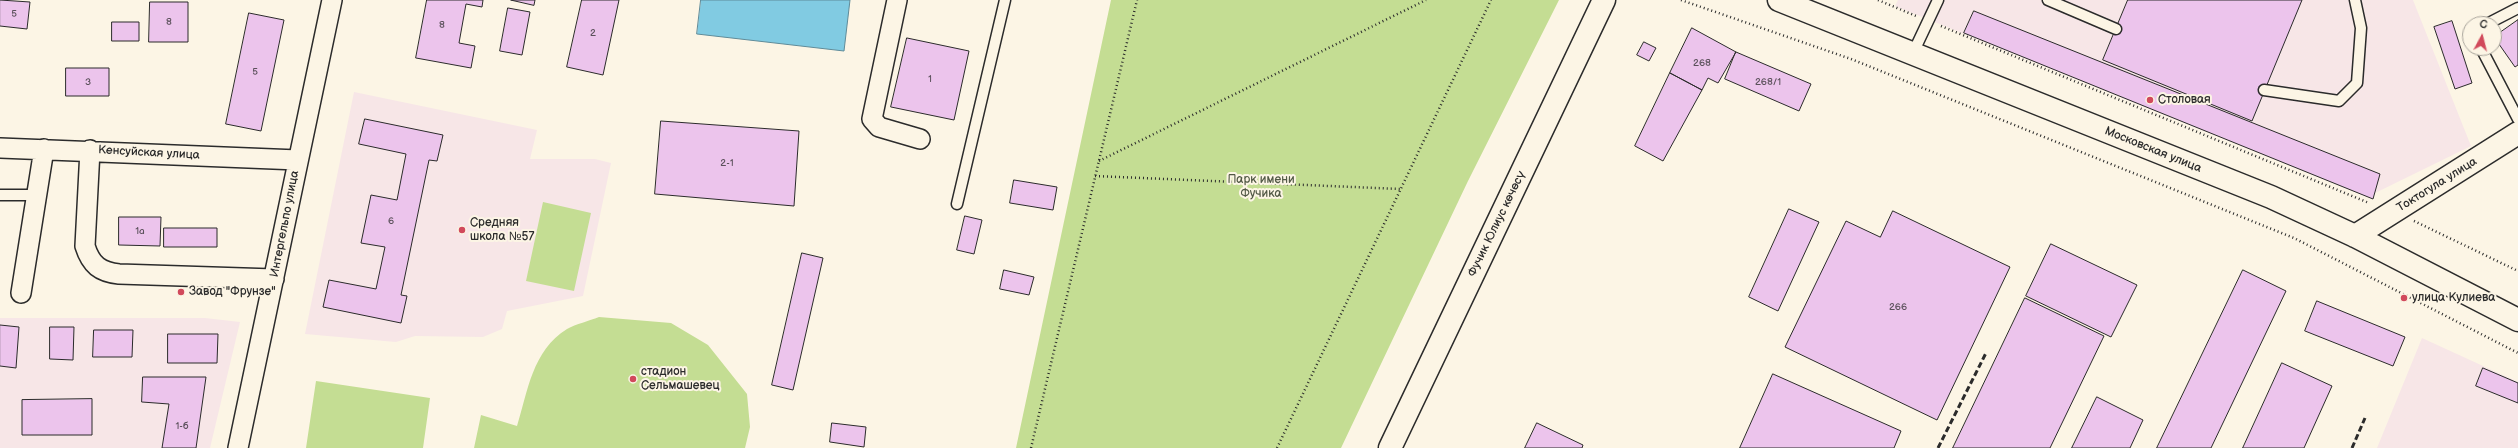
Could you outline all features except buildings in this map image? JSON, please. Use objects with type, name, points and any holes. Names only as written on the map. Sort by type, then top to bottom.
[{"type":"main road","name":"Фучик Юлиус көчөсү","points":[[1390,448],[1604,0]]},
{"type":"main road","name":"Московская улица","points":[[1779,0],[2271,197],[2355,236],[2518,320]]},
{"type":"main road","name":"Токтогула улица","points":[[2355,236],[2518,133]]},
{"type":"street","name":"Интергельпо улица","points":[[238,448],[332,0]]},
{"type":"street","points":[[897,0],[872,119],[879,127],[920,139]]},
{"type":"street","name":"Кенсуйская улица","points":[[0,148],[90,150],[298,160]]},
{"type":"street","points":[[21,293],[44,149]]},
{"type":"street","points":[[90,150],[84,246],[88,258],[95,266],[105,272],[119,274],[274,279]]},
{"type":"lane","points":[[957,204],[1005,0]]},
{"type":"lane","points":[[1913,53],[1938,0]]},
{"type":"lane","points":[[2048,0],[2116,29]]},
{"type":"lane","points":[[2264,90],[2339,101],[2357,83],[2361,28],[2356,0]]},
{"type":"lane","points":[[2502,16],[2518,8]]},
{"type":"lane","points":[[2485,56],[2518,119]]},
{"type":"lane","points":[[0,195],[37,195]]},
{"type":"path","points":[[1036,448],[1031,448],[1137,0]]},
{"type":"path","points":[[1099,161],[1426,0]]},
{"type":"path","points":[[1277,448],[1491,0]]},
{"type":"path","points":[[1680,0],[1851,59],[2294,238],[2518,353]]},
{"type":"path","points":[[1878,0],[2346,195],[2393,212],[2518,271]]},
{"type":"path","points":[[1096,176],[1400,190]]},
{"type":"shaded area","points":[[1898,0],[2413,0],[2471,146],[2367,197],[1895,6]]},
{"type":"shaded area","name":"Средняя школа №57","points":[[354,92],[537,130],[530,159],[595,159],[611,163],[583,296],[507,311],[502,329],[483,337],[415,336],[396,342],[305,334]]},
{"type":"shaded area","points":[[0,318],[205,318],[240,322],[210,448],[0,448]]},
{"type":"shaded area","points":[[2422,338],[2518,382],[2518,448],[2377,448]]},
{"type":"green space","name":"Парк имени Фучика","points":[[1111,0],[1559,0],[1468,181],[1341,448],[1016,448]]},
{"type":"green space","points":[[543,202],[591,213],[574,291],[526,281]]},
{"type":"green space","name":"стадион Сельмашевец","points":[[599,317],[671,323],[708,345],[747,394],[750,427],[745,448],[474,448],[481,415],[517,426],[528,386],[539,360],[546,349],[555,338],[567,329]]},
{"type":"green space","points":[[316,381],[430,398],[423,448],[306,448]]},
{"type":"water","points":[[701,0],[850,0],[844,51],[697,34]]},
{"type":"railway","points":[[1938,448],[1986,353]]},
{"type":"railway","points":[[2352,448],[2365,418]]},
{"type":"place","name":"Столовая","points":[[2150,100]]},
{"type":"place","name":"Средняя школа №57","points":[[462,230]]},
{"type":"place","name":"Завод \"Фрунзе\"","points":[[181,292]]},
{"type":"place","name":"улица Кулиева","points":[[2404,298]]},
{"type":"place","name":"стадион Сельмашевец","points":[[633,379]]}]
